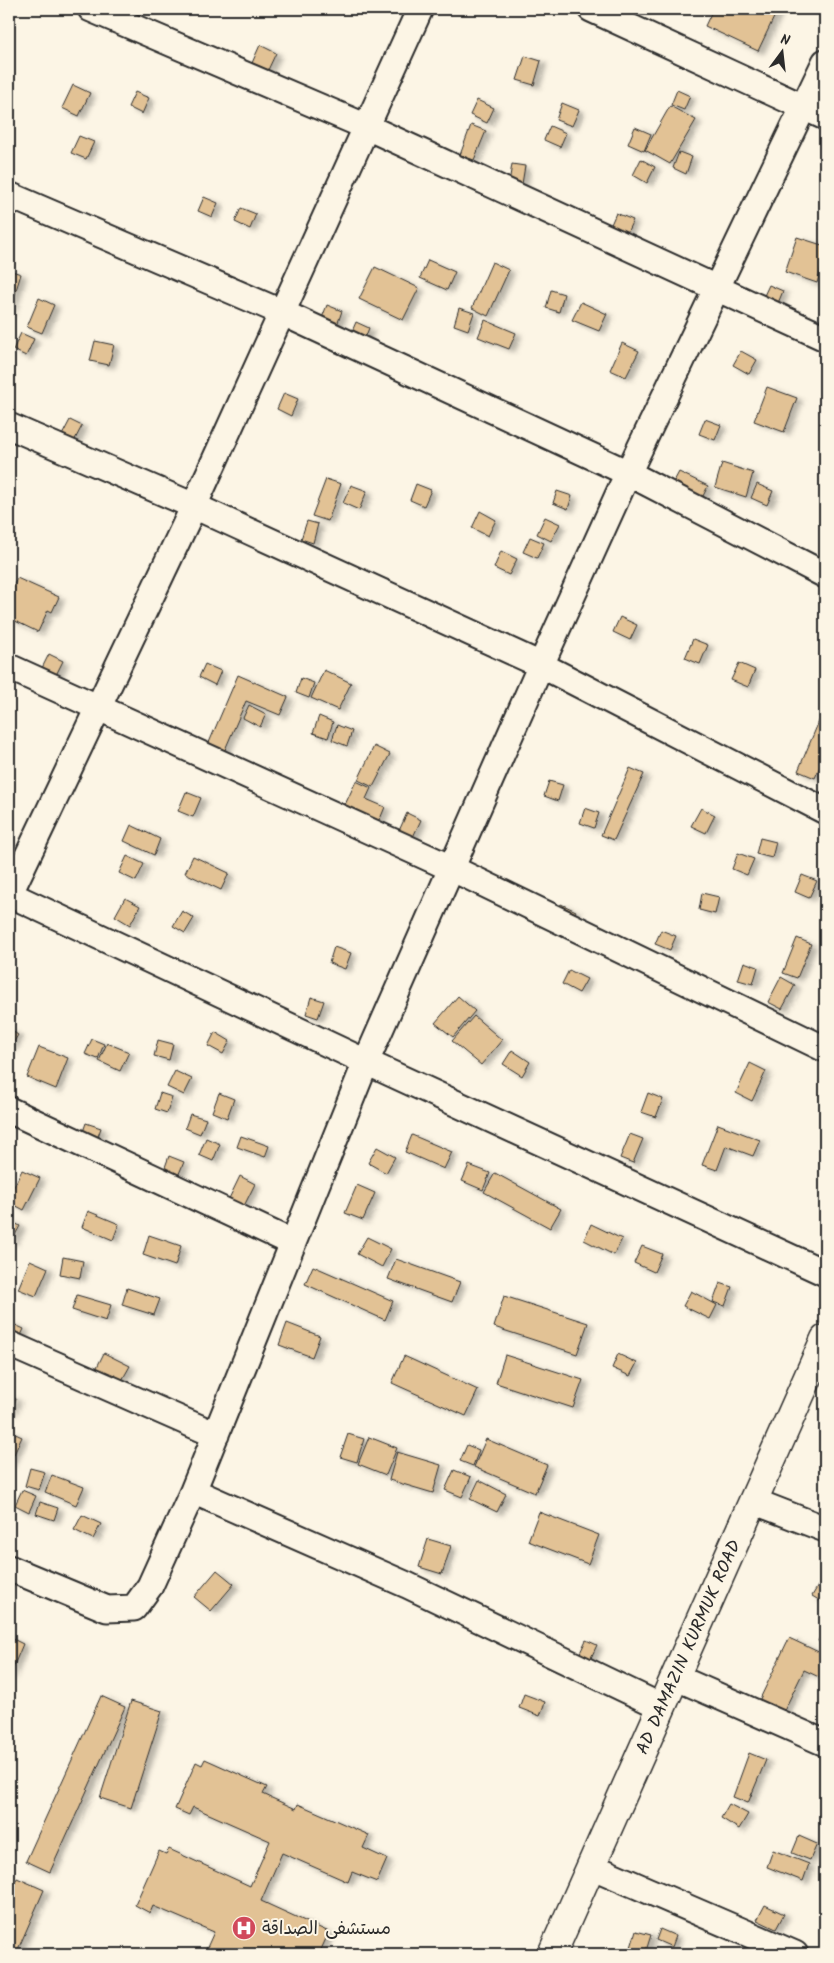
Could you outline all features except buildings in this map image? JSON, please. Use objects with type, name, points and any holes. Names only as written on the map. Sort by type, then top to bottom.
[{"type":"highway","name":"AD DAMAZIN KURMUK ROAD","points":[[552,1954],[825,1339]]},
{"type":"street","points":[[91,9],[367,127],[825,338]]},
{"type":"street","points":[[420,9],[194,506],[9,895],[366,1062],[825,1272]]},
{"type":"street","points":[[591,9],[814,113]]},
{"type":"street","points":[[9,1568],[107,1609],[134,1608],[150,1586],[193,1491],[366,1062],[451,868],[628,474],[716,289],[814,113],[825,62]]},
{"type":"street","points":[[9,196],[281,312],[628,474],[825,575]]},
{"type":"street","points":[[9,426],[194,506],[541,665],[825,811]]},
{"type":"street","points":[[9,668],[100,707],[451,868],[825,1049]]},
{"type":"street","points":[[9,1110],[292,1242]]},
{"type":"street","points":[[9,1344],[216,1435]]},
{"type":"street","points":[[193,1491],[407,1585],[662,1707]]},
{"type":"street","points":[[753,1501],[825,1529]]},
{"type":"street","points":[[675,1677],[825,1743]]},
{"type":"street","points":[[591,1866],[795,1954]]},
{"type":"place","name":"مستشفى الصداقة","points":[[244,1928]]}]
